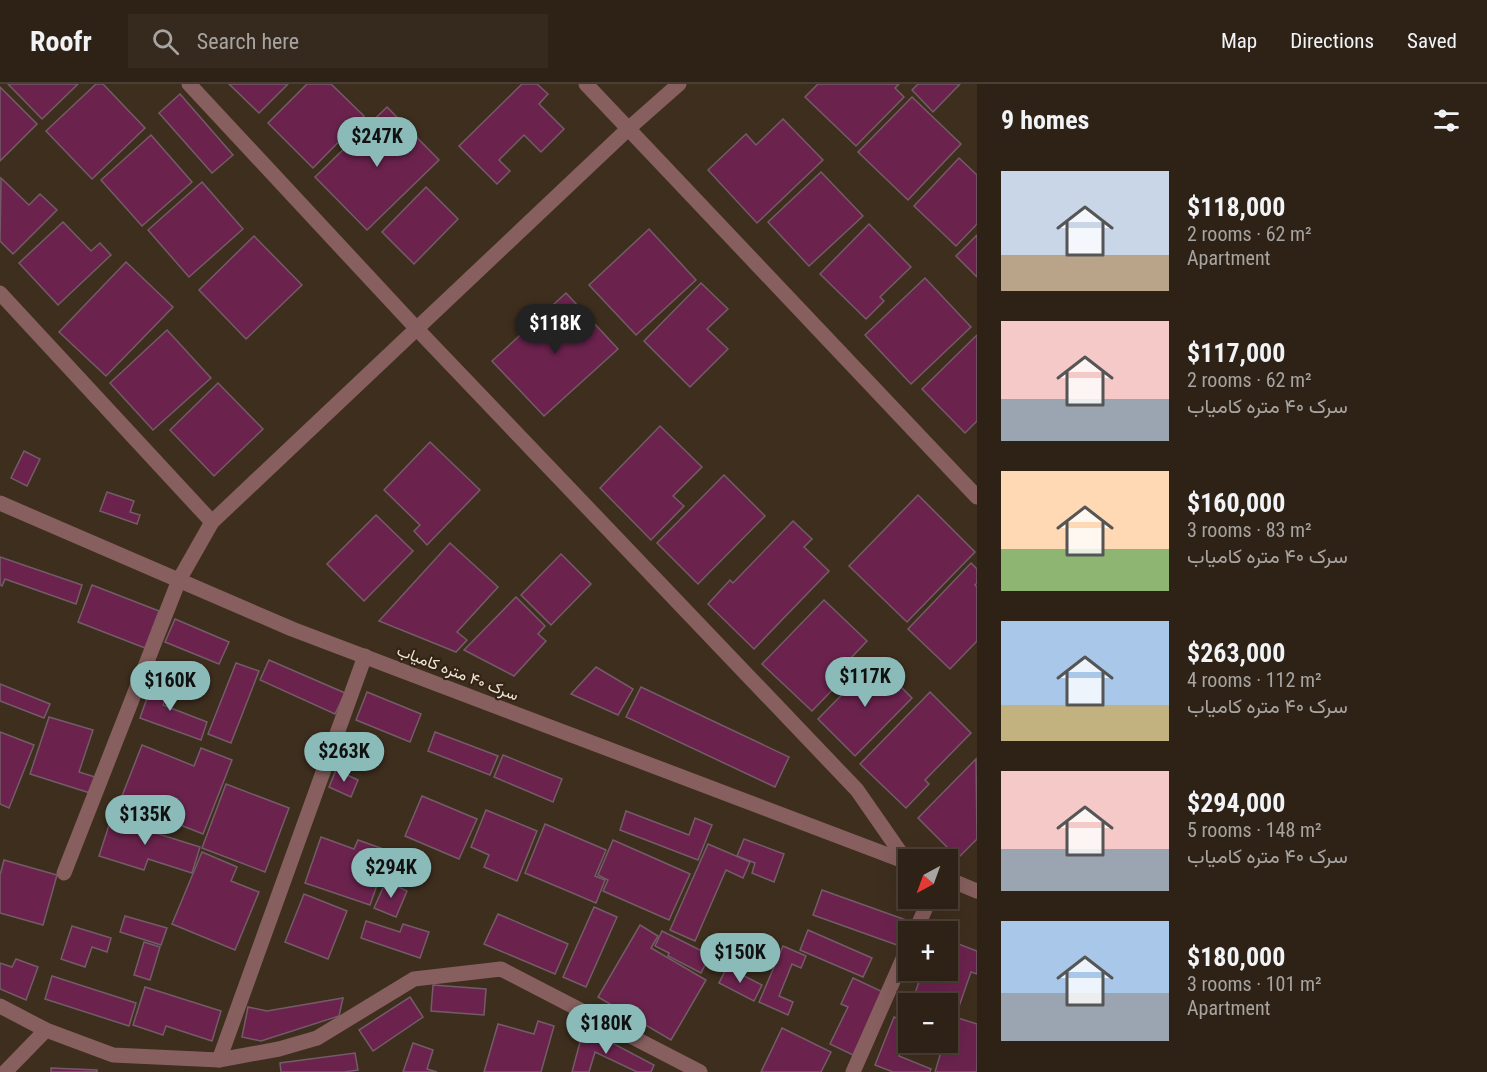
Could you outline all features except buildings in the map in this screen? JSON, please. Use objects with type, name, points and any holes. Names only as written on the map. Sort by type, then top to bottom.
[{"type":"street","points":[[189,84],[417,329],[857,790],[899,849]]},
{"type":"street","points":[[586,84],[977,497]]},
{"type":"street","points":[[64,873],[179,580],[213,522],[628,129],[679,84]]},
{"type":"street","points":[[0,293],[213,522]]},
{"type":"street","name":"سرک ۴۰ متره کامیاب","points":[[0,503],[292,629],[898,858]]},
{"type":"street","points":[[219,1060],[365,656]]},
{"type":"street","points":[[958,883],[977,891]]},
{"type":"street","points":[[0,1006],[46,1030],[113,1055],[219,1060],[279,1049],[317,1038],[414,980],[501,969],[700,1072]]},
{"type":"street","points":[[853,1072],[898,970]]},
{"type":"street","points":[[5,1072],[46,1030]]}]
